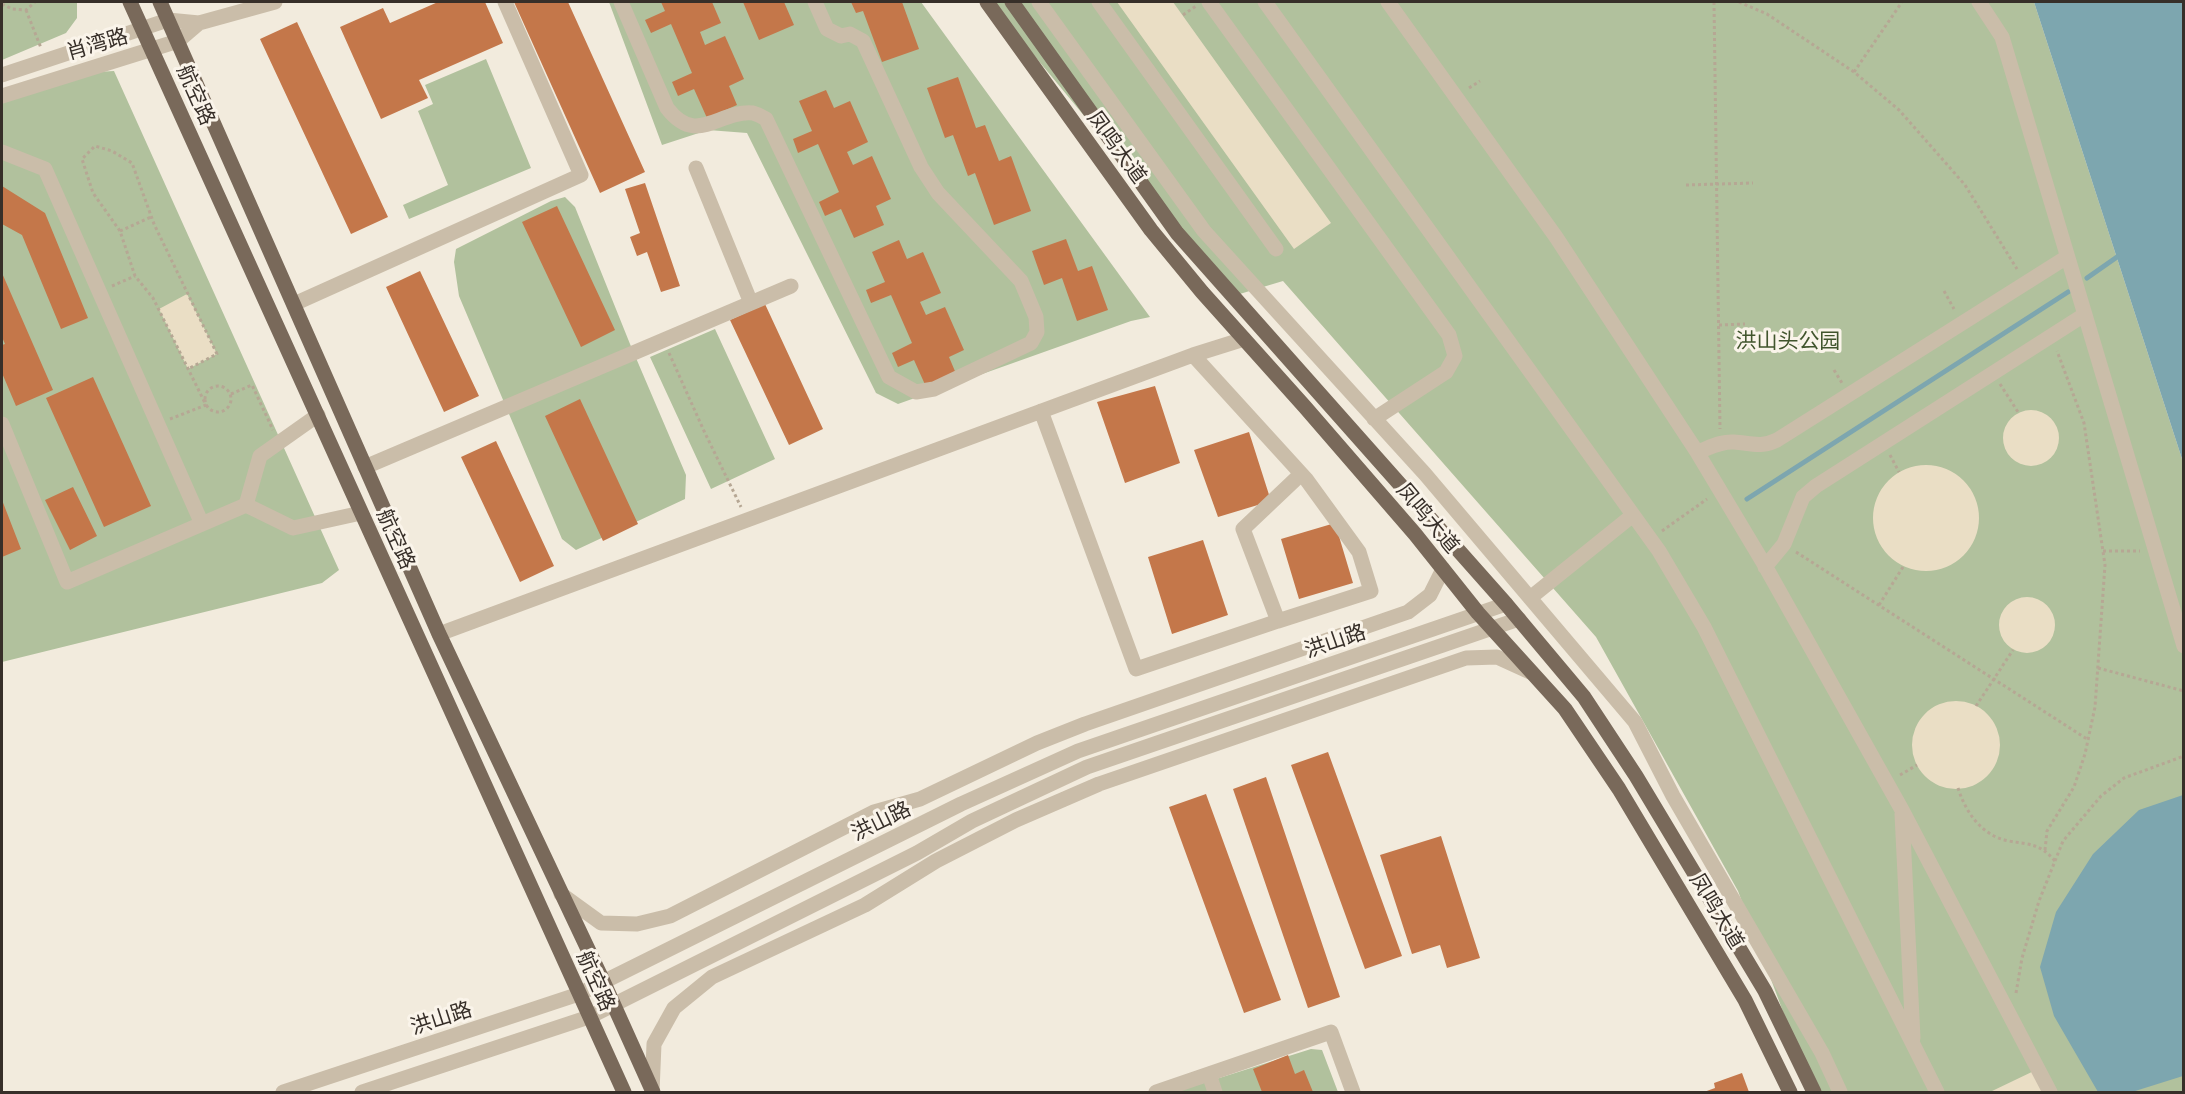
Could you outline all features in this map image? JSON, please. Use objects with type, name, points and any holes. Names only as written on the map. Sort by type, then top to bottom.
[{"type":"main road","name":"航空路","points":[[130,2],[624,1092]]},
{"type":"main road","name":"航空路","points":[[160,2],[439,634],[603,981],[652,1092]]},
{"type":"main road","name":"凤鸣大道","points":[[987,2],[1151,231],[1415,534],[1478,613],[1565,709],[1619,789],[1745,999],[1790,1092]]},
{"type":"main road","name":"凤鸣大道","points":[[1012,2],[1177,233],[1506,604],[1584,697],[1636,776],[1765,991],[1814,1092]]},
{"type":"street","name":"肖湾路","points":[[2,75],[168,20],[199,23],[275,2]]},
{"type":"street","points":[[294,304],[580,175],[505,2]]},
{"type":"street","points":[[621,2],[667,108],[677,122],[694,127],[736,115],[754,113],[766,119],[889,377],[916,392],[934,389],[1031,343],[1037,332],[1036,317],[1021,281],[938,193],[921,166],[863,40],[850,34],[841,36],[827,29],[815,2]]},
{"type":"street","points":[[1039,2],[1204,231],[1425,474],[1635,722],[1673,796],[1822,1053],[1840,1092]]},
{"type":"street","points":[[1099,2],[1276,249]]},
{"type":"street","points":[[1209,2],[1449,335],[1455,356],[1446,372],[1374,419]]},
{"type":"street","points":[[1265,2],[1659,551],[1704,627],[1937,1092]]},
{"type":"street","points":[[1388,2],[1556,237],[1697,452],[1766,567],[1902,810],[2050,1092]]},
{"type":"street","points":[[1979,2],[2002,37],[2184,646]]},
{"type":"street","name":"肖湾路","points":[[2,96],[177,41],[199,23]]},
{"type":"street","points":[[2,152],[45,169],[202,524]]},
{"type":"street","points":[[696,168],[751,303]]},
{"type":"street","points":[[1697,452],[1720,443],[1766,445],[1777,440],[2067,258]]},
{"type":"street","points":[[365,467],[791,286]]},
{"type":"street","points":[[1766,567],[1784,544],[1803,497],[1815,486],[2084,315]]},
{"type":"street","points":[[439,634],[1193,355],[1244,339]]},
{"type":"street","points":[[1041,411],[1136,669],[1371,591],[1359,552],[1301,474],[1193,355]]},
{"type":"street","points":[[246,505],[261,456],[318,415]]},
{"type":"street","points":[[2,424],[67,582],[246,505],[293,528],[361,513]]},
{"type":"street","points":[[1278,621],[1243,529],[1301,474]]},
{"type":"street","points":[[1530,598],[1633,515]]},
{"type":"street","points":[[561,894],[601,923],[637,924],[670,916],[874,812],[920,799],[1037,743],[1408,612],[1430,596],[1443,569]]},
{"type":"street","name":"洪山路","points":[[283,1092],[579,994],[961,804],[1078,751],[1506,604]]},
{"type":"street","name":"洪山路","points":[[362,1092],[589,1017],[917,853],[972,820],[1087,767],[1519,619]]},
{"type":"street","points":[[652,1092],[654,1044],[674,1008],[712,977],[866,905],[936,861],[1016,820],[1099,784],[1466,658],[1497,657],[1534,674]]},
{"type":"street","points":[[1902,810],[1913,1044]]},
{"type":"street","points":[[1156,1092],[1331,1032],[1353,1092]]},
{"type":"street","points":[[1209,1074],[1215,1092]]},
{"type":"path","points":[[2,4],[12,9],[26,10],[35,2]]},
{"type":"path","points":[[1183,15],[1202,2]]},
{"type":"path","points":[[1714,2],[1720,443]]},
{"type":"path","points":[[1738,2],[1767,14],[1854,72],[1899,110],[1965,185],[2026,283]]},
{"type":"path","points":[[1854,72],[1902,2]]},
{"type":"path","points":[[26,10],[47,60]]},
{"type":"path","points":[[188,369],[217,354],[152,217],[132,163],[112,151],[95,146],[82,159],[93,193],[120,231],[135,276],[153,298],[188,369],[206,405],[214,412],[222,411],[231,402],[231,394],[220,385],[212,387],[206,393],[206,405]]},
{"type":"path","points":[[1686,185],[1753,183]]},
{"type":"path","points":[[120,231],[152,217]]},
{"type":"path","points":[[99,292],[135,276]]},
{"type":"path","points":[[1944,291],[1963,323]]},
{"type":"path","points":[[1719,325],[1745,324]]},
{"type":"path","points":[[2045,850],[2048,831],[2074,787],[2085,754],[2095,707],[2105,565],[2084,423],[2051,335]]},
{"type":"path","points":[[664,340],[695,413],[747,520]]},
{"type":"path","points":[[1993,373],[2018,412]]},
{"type":"path","points":[[231,394],[252,385],[279,442]]},
{"type":"path","points":[[158,424],[206,405]]},
{"type":"path","points":[[1667,528],[1699,504]]},
{"type":"path","points":[[1784,544],[2087,739]]},
{"type":"path","points":[[2103,551],[2155,551]]},
{"type":"path","points":[[1879,605],[1903,567]]},
{"type":"path","points":[[1976,706],[2013,650]]},
{"type":"path","points":[[2098,668],[2184,692]]},
{"type":"path","points":[[2012,1019],[2022,958],[2039,901],[2063,841],[2101,796],[2124,778],[2184,756]]},
{"type":"path","points":[[1958,788],[1974,820],[1989,833],[2006,840],[2032,843],[2045,850],[2055,861]]},
{"type":"green space","points":[[2,2],[77,2],[77,18],[66,33],[2,60]]},
{"type":"green space","points":[[609,2],[921,2],[1150,317],[1131,321],[898,404],[876,393],[747,133],[708,130],[662,145]]},
{"type":"green space","name":"洪山头公园","points":[[990,2],[2034,2],[2183,462],[2183,1092],[1813,1092],[1738,891],[1596,637],[1283,281],[1233,296]]},
{"type":"green space","points":[[486,59],[531,168],[409,219],[403,205],[448,185],[418,111],[433,104],[425,85]]},
{"type":"green space","points":[[114,71],[339,570],[322,583],[2,662],[2,103],[96,72]]},
{"type":"green space","points":[[565,197],[575,207],[686,475],[685,499],[576,550],[562,539],[459,296],[454,262],[456,249],[551,201]]},
{"type":"green space","points":[[715,329],[775,459],[711,489],[650,357]]},
{"type":"green space","points":[[1311,1049],[1322,1050],[1338,1092],[1175,1092]]},
{"type":"shaded area","points":[[1117,2],[1173,2],[1331,223],[1294,249]]},
{"type":"shaded area","points":[[187,294],[217,354],[188,369],[159,309]]},
{"type":"shaded area","points":[[2025,410],[2037,410],[2047,414],[2055,422],[2059,438],[2055,454],[2047,462],[2037,466],[2025,466],[2015,462],[2007,454],[2003,444],[2003,432],[2007,422],[2015,414]]},
{"type":"shaded area","points":[[1926,465],[1946,469],[1964,480],[1975,498],[1979,518],[1975,538],[1964,556],[1946,567],[1926,571],[1906,567],[1888,556],[1877,538],[1873,518],[1877,498],[1888,480],[1906,469]]},
{"type":"shaded area","points":[[2021,597],[2033,597],[2043,601],[2051,609],[2055,625],[2051,641],[2043,649],[2033,653],[2021,653],[2011,649],[2003,641],[1999,631],[1999,619],[2003,609],[2011,601]]},
{"type":"shaded area","points":[[1956,701],[1973,705],[1987,714],[1996,728],[2000,745],[1996,762],[1987,776],[1973,785],[1956,789],[1939,785],[1925,776],[1916,762],[1912,745],[1916,728],[1925,714],[1939,705]]},
{"type":"shaded area","points":[[2038,1069],[2050,1092],[1990,1092]]},
{"type":"water","points":[[2034,2],[2183,2],[2183,462]]},
{"type":"water","points":[[2183,795],[2183,1076],[2132,1092],[2098,1092],[2054,1016],[2040,967],[2056,912],[2093,854],[2139,810]]},
{"type":"building","points":[[438,2],[485,2],[503,43],[419,80],[428,98],[381,119],[340,27],[383,8],[390,23]]},
{"type":"building","points":[[514,2],[568,2],[645,172],[600,193]]},
{"type":"building","points":[[661,2],[712,2],[721,23],[700,32],[705,45],[725,36],[744,79],[729,86],[737,105],[707,118],[694,89],[678,96],[672,82],[692,73],[671,24],[651,33],[645,20],[665,11]]},
{"type":"building","points":[[743,2],[784,2],[794,25],[759,40]]},
{"type":"building","points":[[851,2],[902,2],[919,49],[882,62],[863,11],[856,13]]},
{"type":"building","points":[[297,22],[388,217],[351,234],[260,39]]},
{"type":"building","points":[[958,77],[976,128],[985,125],[999,161],[1011,156],[1031,211],[994,225],[975,173],[968,176],[953,135],[945,138],[927,88]]},
{"type":"building","points":[[826,90],[834,108],[850,101],[868,142],[847,152],[853,165],[872,156],[891,199],[876,206],[884,225],[854,238],[841,209],[825,216],[819,202],[839,192],[818,144],[798,153],[793,139],[812,131],[799,101]]},
{"type":"building","points":[[645,183],[680,286],[661,292],[647,252],[637,256],[630,237],[640,233],[625,189]]},
{"type":"building","points":[[2,186],[45,213],[88,318],[61,329],[22,235],[2,224]]},
{"type":"building","points":[[557,206],[615,330],[581,347],[522,222]]},
{"type":"building","points":[[1066,239],[1078,271],[1092,266],[1108,310],[1077,321],[1062,278],[1044,285],[1032,251]]},
{"type":"building","points":[[899,240],[907,259],[923,252],[941,293],[920,302],[926,315],[945,307],[964,350],[949,357],[957,376],[927,389],[914,360],[898,367],[892,353],[912,343],[891,295],[871,303],[866,290],[885,282],[872,252]]},
{"type":"building","points":[[420,271],[479,396],[444,412],[386,287]]},
{"type":"building","points":[[2,273],[53,390],[16,406],[2,373],[2,345],[5,344],[2,337]]},
{"type":"building","points":[[765,304],[823,429],[789,445],[730,320]]},
{"type":"building","points":[[93,377],[151,506],[104,527],[46,398]]},
{"type":"building","points":[[1155,386],[1180,463],[1125,483],[1097,402]]},
{"type":"building","points":[[580,399],[638,524],[603,541],[545,416]]},
{"type":"building","points":[[1249,432],[1271,501],[1218,517],[1194,450]]},
{"type":"building","points":[[496,441],[554,566],[520,582],[461,457]]},
{"type":"building","points":[[73,487],[97,536],[70,550],[45,500]]},
{"type":"building","points":[[2,500],[21,549],[2,557]]},
{"type":"building","points":[[1335,523],[1353,583],[1299,599],[1281,539]]},
{"type":"building","points":[[1203,540],[1228,615],[1172,634],[1148,557]]},
{"type":"building","points":[[1328,752],[1402,956],[1365,969],[1291,765]]},
{"type":"building","points":[[1266,777],[1340,997],[1308,1008],[1233,789]]},
{"type":"building","points":[[1206,794],[1281,1000],[1244,1013],[1169,807]]},
{"type":"building","points":[[1441,836],[1480,958],[1447,968],[1440,945],[1412,954],[1380,855]]},
{"type":"building","points":[[1288,1055],[1295,1074],[1304,1070],[1313,1092],[1262,1092],[1253,1069]]},
{"type":"building","points":[[1742,1073],[1749,1092],[1704,1092],[1715,1088],[1714,1083]]},
{"type":"waterway","points":[[2087,278],[2117,257]]},
{"type":"waterway","points":[[1747,499],[2068,292]]}]
